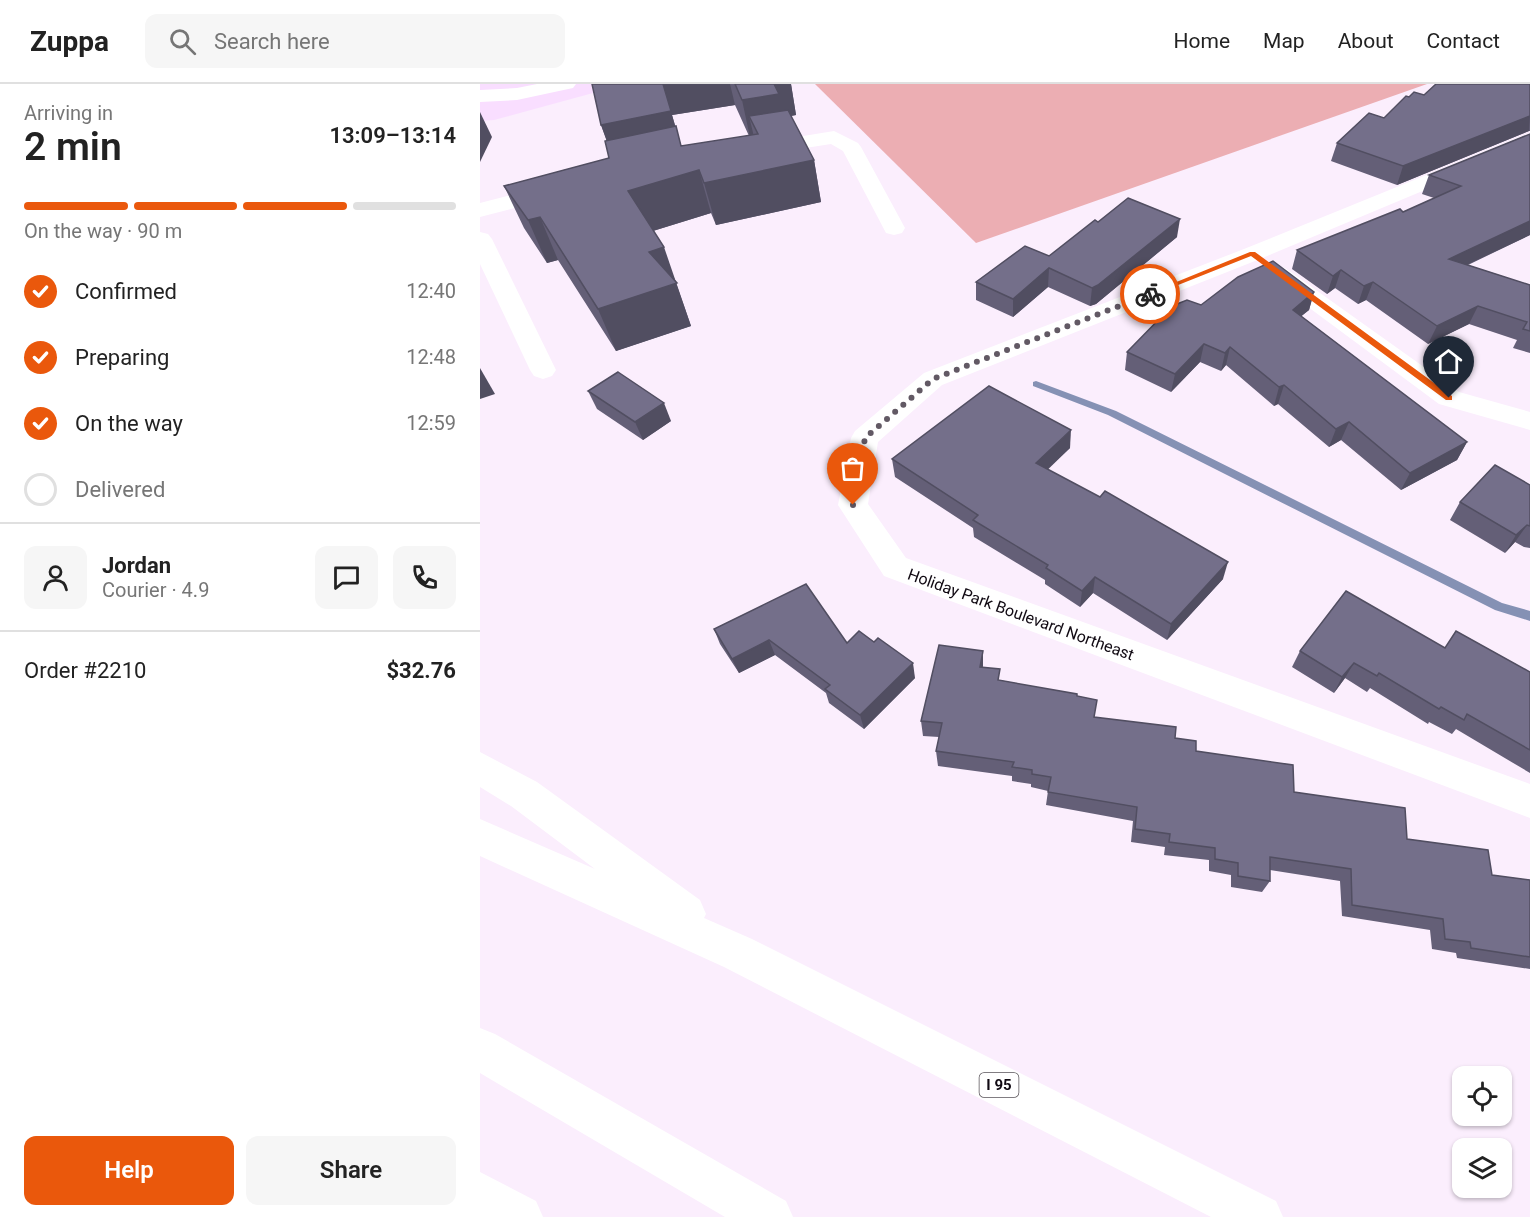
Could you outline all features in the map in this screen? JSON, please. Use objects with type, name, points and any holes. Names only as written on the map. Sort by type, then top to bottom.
[{"type":"main road","points":[[480,96],[513,89],[566,84]]},
{"type":"main road","points":[[744,151],[834,137],[851,147],[894,228]]},
{"type":"main road","name":"Holiday Park Boulevard Northeast","points":[[1530,140],[1252,254],[933,379],[865,438],[853,505],[895,567],[1530,801]]},
{"type":"main road","points":[[480,210],[572,187]]},
{"type":"main road","points":[[480,240],[543,370]]},
{"type":"main road","points":[[1252,254],[1449,398],[1530,421]]},
{"type":"main road","points":[[480,768],[524,794],[738,953]]},
{"type":"main road","name":"I 95","points":[[480,837],[738,953],[1260,1217]]},
{"type":"main road","points":[[480,1048],[770,1217]]},
{"type":"main road","points":[[480,1195],[520,1217]]},
{"type":"shaded area","points":[[480,84],[626,84],[494,120],[480,121]]},
{"type":"shaded area","points":[[815,84],[1427,84],[976,243]]},
{"type":"building","points":[[592,84],[663,84],[671,111],[601,125]]},
{"type":"building","points":[[735,84],[774,84],[779,94],[742,100]]},
{"type":"building","points":[[1436,84],[1530,84],[1530,116],[1403,166],[1337,143],[1369,113],[1384,118],[1406,96],[1409,97],[1414,92],[1424,95]]},
{"type":"building","points":[[788,110],[814,160],[704,183],[699,170],[628,191],[664,247],[649,252],[677,283],[598,309],[540,217],[528,220],[504,186],[609,158],[605,141],[676,126],[681,146],[758,134],[749,116]]},
{"type":"building","points":[[1530,134],[1530,221],[1449,259],[1530,285],[1530,331],[1523,329],[1527,322],[1478,306],[1437,326],[1373,282],[1364,286],[1341,270],[1333,276],[1297,250],[1400,209],[1403,212],[1461,186],[1429,175]]},
{"type":"building","points":[[1128,198],[1180,219],[1098,285],[1092,288],[1049,268],[1013,299],[976,282],[1025,246],[1049,256]]},
{"type":"building","points":[[1273,261],[1314,292],[1293,310],[1467,442],[1410,473],[1349,422],[1336,429],[1284,385],[1279,387],[1230,347],[1225,353],[1204,344],[1175,374],[1127,352],[1172,306],[1187,300],[1201,305],[1238,277]]},
{"type":"building","points":[[618,372],[664,403],[635,422],[588,391]]},
{"type":"building","points":[[989,386],[1071,430],[1036,463],[1100,497],[1105,491],[1228,562],[1171,624],[1095,577],[1082,591],[1046,568],[1048,565],[973,520],[978,515],[892,459]]},
{"type":"building","points":[[1495,465],[1530,485],[1530,526],[1527,525],[1516,535],[1460,502]]},
{"type":"building","points":[[806,584],[847,643],[859,631],[874,642],[878,638],[913,663],[860,715],[825,689],[830,685],[769,640],[732,659],[714,629]]},
{"type":"building","points":[[1346,591],[1445,648],[1456,631],[1530,672],[1530,750],[1467,714],[1464,720],[1441,707],[1439,709],[1379,673],[1377,676],[1354,663],[1342,677],[1300,651]]},
{"type":"building","points":[[939,645],[983,651],[980,667],[1000,669],[998,680],[1077,694],[1077,696],[1097,700],[1094,717],[1176,727],[1175,738],[1196,741],[1196,751],[1293,765],[1294,792],[1405,808],[1407,839],[1488,850],[1492,875],[1530,880],[1530,957],[1471,948],[1470,942],[1445,939],[1443,919],[1352,905],[1351,869],[1270,857],[1270,881],[1238,876],[1238,863],[1215,859],[1215,848],[1169,842],[1170,834],[1135,829],[1137,807],[1048,792],[1051,777],[1032,774],[1032,770],[1012,767],[1014,762],[936,751],[942,723],[921,721]]},
{"type":"waterway","points":[[1036,384],[1112,413],[1499,607],[1530,616]]},
{"type":"way so far","points":[[853,505],[865,438],[933,379],[1150,294]]},
{"type":"route","points":[[1150,294],[1252,254],[1449,398]]}]
